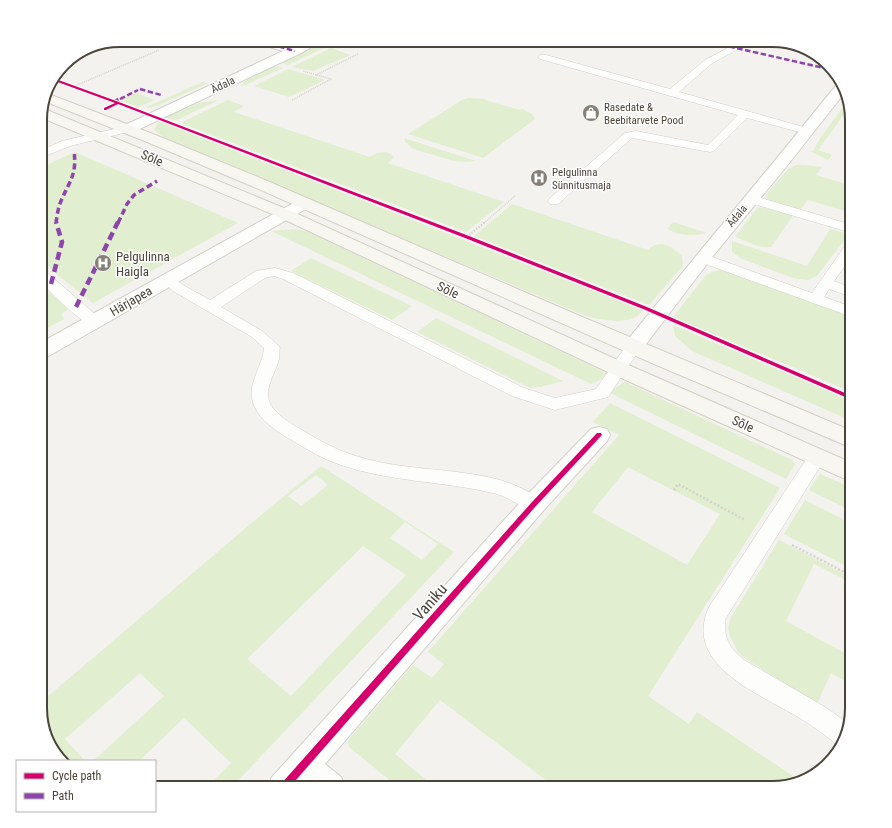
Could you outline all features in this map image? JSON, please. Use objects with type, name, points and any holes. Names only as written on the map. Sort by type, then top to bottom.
[{"type":"main road","name":"Sõle","points":[[50,99],[128,129],[305,203],[633,347],[845,437]]},
{"type":"main road","name":"Sõle","points":[[47,115],[285,214],[617,368],[845,470]]},
{"type":"street","points":[[280,47],[294,51]]},
{"type":"street","name":"Ädala","points":[[128,129],[302,47]]},
{"type":"street","name":"Ädala","points":[[633,347],[702,258],[839,91]]},
{"type":"street","name":"Härjapea","points":[[47,348],[305,203]]},
{"type":"street","name":"Vaniku","points":[[293,777],[534,504],[599,435]]},
{"type":"street","points":[[293,777],[306,781]]},
{"type":"lane","points":[[672,92],[708,62],[737,47]]},
{"type":"lane","points":[[543,56],[807,131]]},
{"type":"lane","points":[[554,201],[629,135],[636,134],[710,149],[746,113]]},
{"type":"lane","points":[[47,151],[66,143],[128,129]]},
{"type":"lane","points":[[750,199],[845,227]]},
{"type":"lane","points":[[702,258],[845,309]]},
{"type":"lane","points":[[815,298],[845,259]]},
{"type":"lane","points":[[210,307],[261,274],[275,272],[288,276],[511,389],[555,404],[602,393],[617,368],[633,347]]},
{"type":"lane","points":[[829,279],[845,280]]},
{"type":"lane","points":[[829,279],[845,289]]},
{"type":"lane","points":[[47,280],[76,307],[96,320]]},
{"type":"lane","points":[[168,280],[210,307],[257,334],[272,347],[271,359],[263,377],[260,397],[265,410],[283,427],[317,448],[346,460],[381,469],[496,486],[516,494],[534,504]]},
{"type":"lane","points":[[817,457],[768,532],[713,622],[716,641],[723,654],[746,674],[827,721],[840,732]]},
{"type":"path","points":[[72,87],[159,50]]},
{"type":"path","points":[[316,75],[358,54]]},
{"type":"path","points":[[292,100],[331,79],[302,71]]},
{"type":"path","points":[[65,84],[86,92]]},
{"type":"path","points":[[467,237],[515,196]]},
{"type":"path","points":[[460,234],[474,239]]},
{"type":"path","points":[[674,490],[678,484],[845,572]]},
{"type":"green space","points":[[314,47],[326,47],[288,65],[281,63]]},
{"type":"green space","points":[[331,48],[350,55],[313,71],[292,67]]},
{"type":"green space","points":[[275,66],[283,68],[241,87],[245,80]]},
{"type":"green space","points":[[288,69],[325,80],[289,97],[254,86]]},
{"type":"green space","points":[[203,82],[208,83],[157,106],[150,108],[146,107]]},
{"type":"green space","points":[[136,93],[154,100],[138,107],[119,100]]},
{"type":"green space","points":[[468,98],[486,99],[485,100],[520,110],[522,109],[532,114],[535,119],[483,158],[408,134],[462,100]]},
{"type":"green space","points":[[219,100],[179,119],[175,120],[165,117],[197,103]]},
{"type":"green space","points":[[228,100],[244,106],[234,112],[370,157],[386,152],[392,154],[394,157],[388,163],[504,202],[466,232],[183,124],[182,122]]},
{"type":"green space","points":[[843,107],[845,114],[818,150],[832,155],[828,160],[810,151],[813,151],[821,137]]},
{"type":"green space","points":[[159,121],[643,310],[632,319],[616,321],[586,316],[165,138],[154,130]]},
{"type":"green space","points":[[404,138],[476,161],[454,161],[413,149],[405,142]]},
{"type":"green space","name":"Pelgulinna Haigla","points":[[75,152],[238,223],[93,303],[47,267],[47,165]]},
{"type":"green space","points":[[797,165],[822,167],[816,175],[845,184],[845,211],[808,200],[801,209],[777,205],[772,202],[765,196],[788,169]]},
{"type":"green space","points":[[512,204],[648,250],[657,244],[666,245],[674,249],[682,256],[683,266],[649,305],[474,236]]},
{"type":"green space","points":[[760,207],[793,216],[771,247],[757,246],[735,237],[757,208]]},
{"type":"green space","points":[[673,222],[707,233],[688,235],[674,232],[668,228]]},
{"type":"green space","points":[[293,229],[311,233],[609,374],[591,384],[271,231]]},
{"type":"green space","points":[[830,229],[845,233],[845,239],[817,276],[808,280],[793,278],[742,259],[732,252],[732,241],[807,266]]},
{"type":"green space","points":[[311,258],[412,306],[392,320],[291,271]]},
{"type":"green space","points":[[713,271],[731,271],[845,312],[845,389],[673,317],[705,276]]},
{"type":"green space","points":[[47,290],[69,309],[61,314],[64,319],[47,328]]},
{"type":"green space","points":[[436,318],[563,381],[530,388],[417,332]]},
{"type":"green space","points":[[673,325],[845,398],[845,418],[692,351],[675,336]]},
{"type":"green space","points":[[625,382],[792,460],[795,464],[786,479],[608,392]]},
{"type":"green space","points":[[610,403],[780,488],[648,696],[689,724],[697,712],[795,777],[786,780],[772,781],[547,781],[440,700],[395,754],[428,781],[390,781],[349,747],[348,743],[350,738],[413,665],[432,678],[444,664],[428,652],[619,435],[593,422]],"holes":[[[628,467],[720,514],[687,565],[592,512]]]},
{"type":"green space","points":[[321,466],[454,552],[238,781],[213,781],[231,763],[184,718],[140,760],[94,760],[164,696],[140,673],[65,739],[84,760],[68,760],[57,744],[50,727],[47,712],[47,697],[261,515]],"holes":[[[316,475],[328,485],[301,506],[288,496]],[[405,522],[438,544],[422,560],[390,538]],[[363,546],[406,575],[291,696],[247,659]]]},
{"type":"green space","points":[[820,474],[845,485],[845,508],[809,490]]},
{"type":"green space","points":[[805,500],[845,520],[845,565],[784,534]]},
{"type":"green space","points":[[779,540],[845,574],[845,580],[814,564],[786,621],[845,653],[845,681],[831,673],[817,704],[744,658],[737,650],[730,636],[728,628],[731,617]]},
{"type":"marked path","points":[[281,47],[295,51]]},
{"type":"marked path","points":[[731,47],[824,68]]},
{"type":"marked path","points":[[140,89],[161,95]]},
{"type":"marked path","points":[[113,102],[138,90]]},
{"type":"marked path","points":[[51,284],[62,242],[56,223],[60,203],[73,178],[76,165],[74,151]]},
{"type":"marked path","points":[[76,307],[127,204],[134,195],[157,181]]},
{"type":"cycle path","points":[[58,81],[118,103],[105,109]]},
{"type":"cycle path","points":[[118,103],[467,237],[645,308],[845,395]]},
{"type":"cycle path","points":[[289,781],[534,504],[599,435]]},
{"type":"place","name":"Rasedate & Beebitarvete Pood","points":[[591,113]]},
{"type":"place","name":"Pelgulinna Sünnitusmaja","points":[[539,178]]},
{"type":"place","name":"Pelgulinna Haigla","points":[[103,263]]}]
